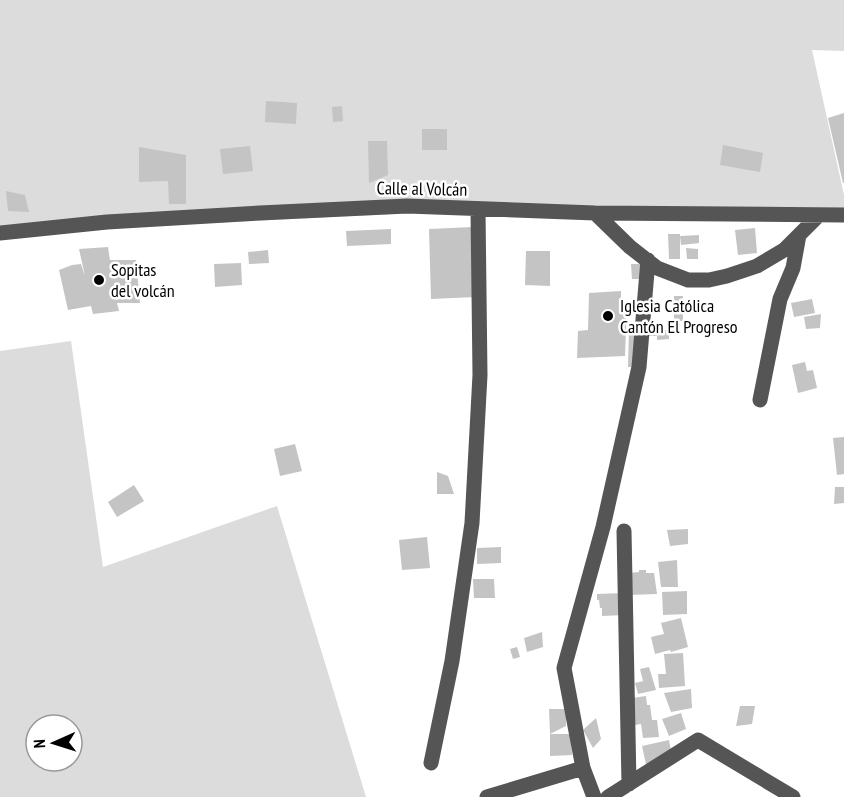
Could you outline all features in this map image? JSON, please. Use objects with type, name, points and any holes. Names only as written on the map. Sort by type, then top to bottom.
[{"type":"street","name":"Calle al Volcán","points":[[0,233],[107,222],[407,206],[595,213],[844,215]]},
{"type":"street","points":[[431,763],[452,661],[472,523],[480,375],[478,210]]},
{"type":"street","points":[[595,213],[630,247],[657,268],[688,280],[709,280],[757,266],[784,250],[819,215]]},
{"type":"street","points":[[760,400],[780,300],[793,268],[799,235]]},
{"type":"street","points":[[594,797],[583,768],[564,668],[603,527],[639,367],[648,260]]},
{"type":"street","points":[[624,531],[629,784]]},
{"type":"street","points":[[608,797],[698,740],[793,797]]},
{"type":"street","points":[[487,797],[583,768]]},
{"type":"shaded area","points":[[0,0],[844,0],[844,51],[812,50],[844,195],[844,215],[478,210],[0,233]]},
{"type":"shaded area","points":[[71,341],[103,567],[277,506],[366,797],[0,797],[0,351]]},
{"type":"building","points":[[266,101],[297,103],[296,124],[265,122]]},
{"type":"building","points":[[342,106],[343,121],[333,122],[332,107]]},
{"type":"building","points":[[844,113],[844,183],[843,183],[828,118]]},
{"type":"building","points":[[422,129],[447,129],[447,150],[422,150]]},
{"type":"building","points":[[368,141],[387,141],[388,175],[369,183]]},
{"type":"building","points":[[723,145],[763,153],[760,172],[720,165]]},
{"type":"building","points":[[250,146],[253,171],[223,174],[220,149]]},
{"type":"building","points":[[139,147],[186,155],[186,204],[169,204],[168,181],[139,182]]},
{"type":"building","points":[[6,191],[25,195],[29,212],[8,211]]},
{"type":"building","points":[[473,227],[476,297],[431,299],[429,229]]},
{"type":"building","points":[[755,228],[757,253],[738,255],[735,230]]},
{"type":"building","points":[[391,229],[391,244],[347,246],[346,231]]},
{"type":"building","points":[[668,234],[680,234],[680,259],[669,259]]},
{"type":"building","points":[[699,235],[699,243],[681,245],[680,236]]},
{"type":"building","points":[[108,247],[110,260],[136,260],[140,303],[117,303],[119,311],[93,314],[91,306],[68,310],[59,270],[81,264],[85,276],[79,249]]},
{"type":"building","points":[[686,248],[698,249],[698,259],[687,259]]},
{"type":"building","points":[[268,250],[269,263],[249,264],[248,252]]},
{"type":"building","points":[[526,251],[550,251],[550,286],[525,285]]},
{"type":"building","points":[[241,263],[242,285],[215,287],[214,264]]},
{"type":"building","points":[[631,264],[641,264],[641,279],[632,279]]},
{"type":"building","name":"Iglesia Católica Cantón El Progreso","points":[[621,291],[621,302],[627,302],[625,356],[577,358],[578,331],[588,330],[589,293]]},
{"type":"building","points":[[674,296],[683,296],[683,321],[674,321]]},
{"type":"building","points":[[812,299],[815,313],[794,317],[791,303]]},
{"type":"building","points":[[821,314],[820,328],[806,329],[804,317]]},
{"type":"building","points":[[669,325],[674,325],[674,334],[669,334],[669,339],[657,340],[657,336],[649,336],[649,330],[669,330]]},
{"type":"building","points":[[629,330],[636,330],[635,367],[628,367]]},
{"type":"building","points":[[805,362],[807,371],[813,370],[817,388],[798,393],[792,365]]},
{"type":"building","points":[[844,437],[844,474],[837,475],[833,438]]},
{"type":"building","points":[[295,444],[302,471],[280,476],[274,449]]},
{"type":"building","points":[[437,472],[448,476],[454,494],[437,494]]},
{"type":"building","points":[[134,485],[144,501],[117,517],[108,502]]},
{"type":"building","points":[[835,487],[844,487],[844,503],[834,504]]},
{"type":"building","points":[[688,529],[688,544],[670,546],[667,530]]},
{"type":"building","points":[[427,537],[430,568],[402,570],[399,540]]},
{"type":"building","points":[[501,547],[501,563],[477,564],[477,548]]},
{"type":"building","points":[[677,560],[678,587],[661,587],[658,562]]},
{"type":"building","points":[[639,570],[654,573],[657,594],[629,595],[629,573],[639,572]]},
{"type":"building","points":[[473,579],[494,579],[495,598],[474,598]]},
{"type":"building","points":[[687,591],[687,614],[663,615],[662,592]]},
{"type":"building","points":[[623,593],[624,615],[602,616],[597,594]]},
{"type":"building","points":[[681,618],[688,647],[655,654],[651,637],[664,634],[661,623]]},
{"type":"building","points":[[542,632],[543,647],[527,652],[524,638]]},
{"type":"building","points":[[517,647],[520,657],[513,659],[510,649]]},
{"type":"building","points":[[683,653],[685,686],[659,688],[658,674],[666,674],[664,654]]},
{"type":"building","points":[[649,667],[656,690],[638,694],[635,683],[643,681],[640,669]]},
{"type":"building","points":[[691,689],[692,708],[671,712],[664,693]]},
{"type":"building","points":[[646,696],[652,720],[657,720],[659,737],[643,738],[641,724],[635,725],[632,698]]},
{"type":"building","points":[[740,706],[755,706],[752,724],[736,726]]},
{"type":"building","points":[[549,709],[566,709],[566,726],[550,734]]},
{"type":"building","points":[[681,713],[686,729],[669,736],[662,719]]},
{"type":"building","points":[[596,718],[601,739],[593,748],[583,730]]},
{"type":"building","points":[[550,734],[571,734],[572,755],[550,756]]},
{"type":"building","points":[[669,740],[671,751],[647,769],[642,746]]},
{"type":"place","name":"Sopitas del volcán","points":[[99,280]]},
{"type":"place","name":"Iglesia Católica Cantón El Progreso","points":[[608,316]]}]
